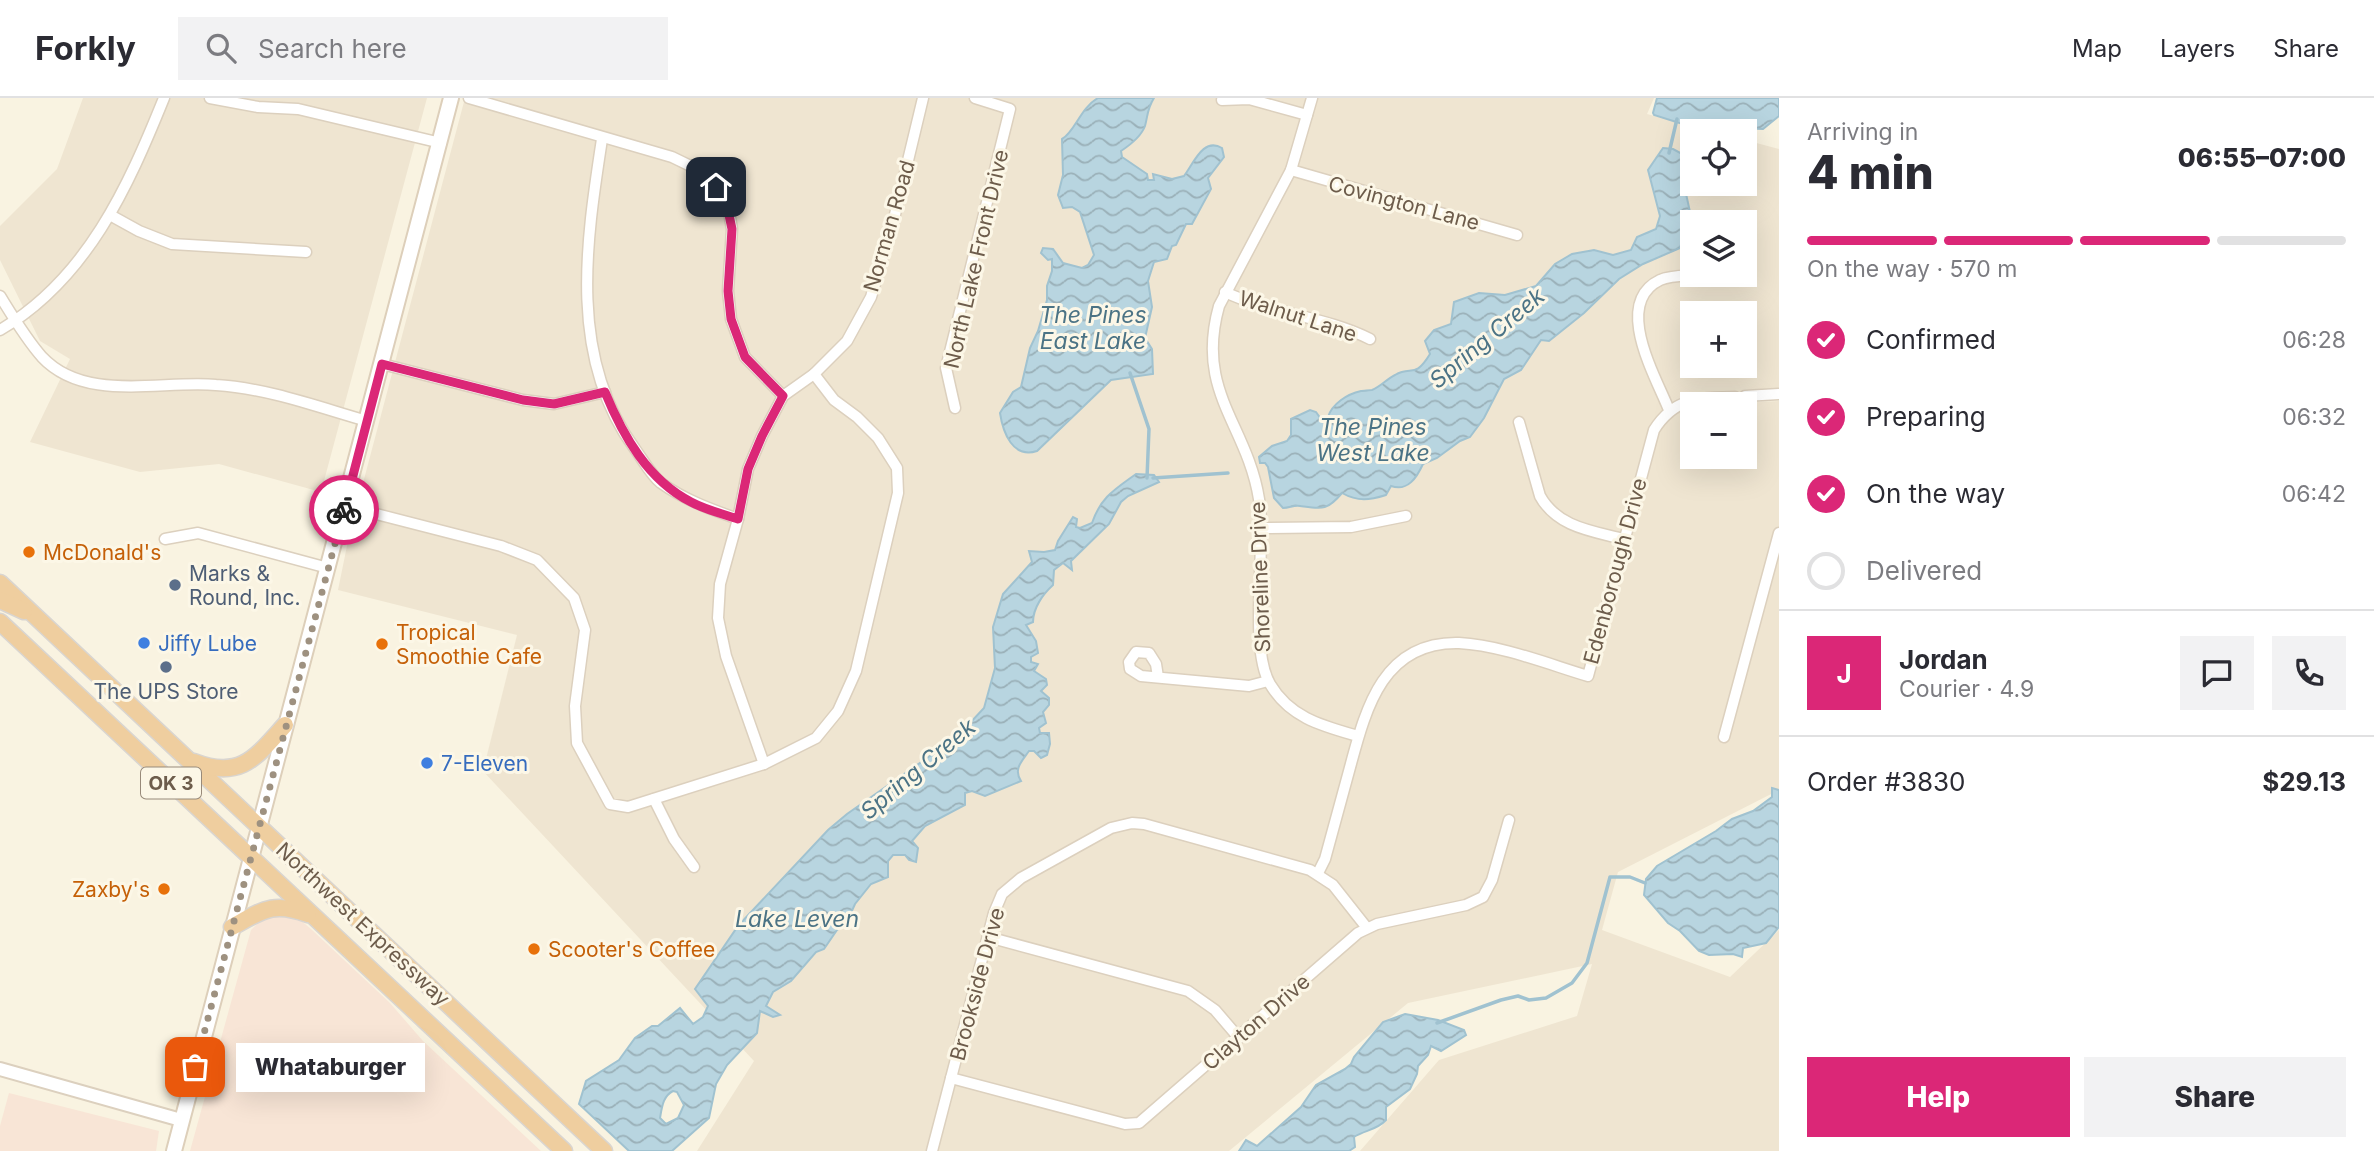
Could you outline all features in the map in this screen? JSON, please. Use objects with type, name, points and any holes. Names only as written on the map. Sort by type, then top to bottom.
[{"type":"highway","name":"Northwest Expressway","points":[[0,583],[604,1151]]},
{"type":"highway","points":[[0,600],[39,618]]},
{"type":"highway","name":"Northwest Expressway","points":[[0,622],[564,1151]]},
{"type":"highway","points":[[190,761],[218,769],[236,768],[253,760],[285,725]]},
{"type":"highway","points":[[232,927],[277,906],[312,915]]},
{"type":"highway","points":[[447,1041],[466,1021]]},
{"type":"main road","points":[[174,1151],[451,98]]},
{"type":"street","points":[[0,330],[44,298],[69,274],[110,215],[139,161],[164,98]]},
{"type":"street","points":[[210,98],[258,107],[298,109],[440,143]]},
{"type":"street","points":[[468,98],[602,139],[672,157],[705,173],[726,201],[732,229],[728,291],[731,319],[745,357],[783,396]]},
{"type":"street","name":"Norman Road","points":[[764,764],[726,656],[718,618],[720,584],[738,519],[748,469],[783,396],[814,374],[847,341],[871,297],[892,227],[923,98]]},
{"type":"street","name":"North Lake Front Drive","points":[[956,408],[946,368],[1010,109],[975,98]]},
{"type":"street","name":"Shoreline Drive","points":[[1312,98],[1292,170],[1225,292],[1215,322],[1214,369],[1222,400],[1255,482],[1262,528],[1261,645],[1268,681],[1279,698],[1300,716],[1331,729],[1358,736]]},
{"type":"street","points":[[1223,100],[1249,99],[1307,115]]},
{"type":"street","points":[[602,139],[589,224],[588,312],[594,364],[619,428],[658,481],[692,503],[738,519]]},
{"type":"street","name":"Covington Lane","points":[[1292,170],[1517,235]]},
{"type":"street","points":[[110,215],[139,231],[172,244],[306,253]]},
{"type":"street","points":[[1680,277],[1660,280],[1646,292],[1638,313],[1638,333],[1669,410],[1697,399],[1779,394]]},
{"type":"street","name":"Walnut Lane","points":[[1225,292],[1242,300],[1349,329],[1370,339]]},
{"type":"street","points":[[0,296],[44,359],[77,380],[117,387],[185,383],[222,385],[367,421]]},
{"type":"street","points":[[382,364],[523,400],[554,404],[605,392]]},
{"type":"street","points":[[345,506],[501,546],[537,560],[574,598],[585,630],[575,706],[577,743],[610,804],[628,807],[764,764],[816,738],[838,711],[856,671],[898,493],[897,468],[878,438],[857,417],[834,400],[814,374]]},
{"type":"street","name":"Edenborough Drive","points":[[1318,873],[1325,859],[1358,736],[1372,696],[1387,674],[1406,658],[1444,643],[1475,645],[1587,676],[1650,441],[1654,430],[1669,410]]},
{"type":"street","points":[[1519,422],[1540,496],[1553,515],[1573,526],[1623,539]]},
{"type":"street","points":[[1262,528],[1351,527],[1406,516]]},
{"type":"street","points":[[165,540],[198,533],[328,568]]},
{"type":"street","points":[[1724,737],[1779,533]]},
{"type":"street","points":[[1158,677],[1249,686],[1268,681]]},
{"type":"street","points":[[654,799],[674,839],[694,867]]},
{"type":"street","name":"Clayton Drive","points":[[951,1078],[1132,1125],[1146,1118],[1358,933],[1391,920],[1466,905],[1483,897],[1492,880],[1509,820]]},
{"type":"street","name":"Brookside Drive","points":[[932,1151],[998,903],[1009,886],[1101,833],[1121,825],[1157,826],[1318,873],[1333,885],[1367,928]]},
{"type":"street","points":[[988,937],[1188,991],[1215,1010],[1239,1038]]},
{"type":"street","points":[[0,1069],[181,1120]]},
{"type":"shaded area","points":[[83,98],[427,98],[321,492],[219,464],[140,472],[30,442],[70,359],[40,341],[0,260],[0,226],[57,169]]},
{"type":"shaded area","points":[[465,98],[1654,98],[1647,114],[1680,123],[1680,196],[1757,196],[1757,143],[1779,149],[1779,388],[1741,392],[1680,392],[1680,469],[1757,469],[1757,402],[1779,401],[1779,790],[1618,872],[1602,930],[1730,977],[1779,930],[1779,1151],[1360,1151],[1439,1060],[1577,1016],[1592,964],[1408,1003],[1229,1151],[697,1151],[754,1061],[483,771],[517,635],[338,590],[349,536]]},
{"type":"shaded area","points":[[281,912],[298,918],[311,929],[390,1003],[423,1041],[541,1151],[190,1151],[251,930],[260,921]]},
{"type":"shaded area","points":[[9,1093],[159,1131],[156,1151],[0,1151],[0,1126]]},
{"type":"water","name":"The Pines East Lake","points":[[1098,98],[1154,98],[1143,130],[1121,151],[1122,157],[1147,174],[1148,180],[1154,180],[1153,174],[1172,179],[1184,176],[1200,153],[1209,146],[1222,148],[1224,157],[1208,178],[1211,189],[1192,224],[1186,224],[1167,259],[1154,262],[1148,281],[1152,307],[1145,338],[1152,349],[1153,374],[1111,380],[1037,451],[1022,451],[1016,448],[1007,436],[1000,413],[1013,392],[1021,387],[1030,348],[1047,300],[1052,259],[1048,260],[1041,253],[1043,248],[1053,249],[1063,263],[1082,268],[1088,265],[1094,255],[1080,212],[1072,207],[1063,208],[1058,195],[1063,175],[1062,139]]},
{"type":"water","points":[[1657,98],[1779,98],[1779,116],[1763,129],[1757,129],[1757,119],[1680,119],[1680,123],[1653,113]]},
{"type":"water","name":"The Pines West Lake","points":[[1663,148],[1680,153],[1680,196],[1686,196],[1690,210],[1680,210],[1680,248],[1643,264],[1619,279],[1584,313],[1549,341],[1541,340],[1521,370],[1504,379],[1484,418],[1470,437],[1423,464],[1415,478],[1407,485],[1391,486],[1386,495],[1375,498],[1359,499],[1342,493],[1328,506],[1283,508],[1274,498],[1268,467],[1265,463],[1260,463],[1259,457],[1272,446],[1287,441],[1291,435],[1291,419],[1310,410],[1316,412],[1321,419],[1328,417],[1333,408],[1350,394],[1372,390],[1401,372],[1420,367],[1430,354],[1425,341],[1434,330],[1451,324],[1454,302],[1479,293],[1505,295],[1536,286],[1555,264],[1572,254],[1594,250],[1613,255],[1631,250],[1637,237],[1656,229],[1660,216],[1648,170]]},
{"type":"water","name":"Lake Leven","points":[[1136,474],[1154,475],[1159,482],[1121,502],[1109,524],[1071,561],[1072,570],[1063,563],[1054,570],[1053,585],[1039,602],[1033,622],[1026,625],[1036,641],[1038,653],[1031,657],[1031,662],[1038,664],[1034,671],[1046,679],[1047,685],[1041,691],[1049,698],[1049,705],[1043,712],[1046,723],[1039,728],[1040,733],[1049,733],[1047,755],[1041,758],[1034,751],[1029,751],[1018,769],[1021,781],[985,796],[972,791],[965,793],[965,805],[925,826],[912,841],[918,848],[916,862],[905,855],[893,855],[888,861],[888,877],[871,884],[855,904],[846,924],[837,930],[824,949],[816,952],[791,981],[773,992],[766,1006],[780,1015],[773,1017],[760,1011],[757,1033],[727,1065],[716,1084],[709,1118],[672,1151],[629,1151],[579,1104],[586,1081],[619,1060],[635,1038],[652,1026],[658,1026],[680,1008],[693,1024],[703,1017],[708,1006],[695,989],[738,926],[828,830],[957,737],[984,708],[995,668],[993,627],[1003,594],[1032,562],[1029,551],[1055,550],[1073,517],[1077,519],[1076,527],[1092,523],[1104,500]],"holes":[[[677,1092],[684,1105],[678,1118],[666,1124],[660,1118],[664,1102],[670,1093]]]},
{"type":"water","points":[[1772,788],[1779,790],[1779,927],[1766,943],[1743,948],[1742,957],[1733,954],[1709,955],[1699,951],[1680,931],[1668,923],[1644,895],[1646,879],[1657,866],[1732,819],[1753,811],[1772,797]]},
{"type":"water","points":[[1405,1014],[1438,1020],[1464,1030],[1466,1035],[1441,1051],[1431,1046],[1428,1055],[1418,1066],[1410,1089],[1386,1107],[1386,1120],[1354,1137],[1355,1147],[1349,1151],[1239,1151],[1246,1140],[1257,1146],[1301,1107],[1316,1085],[1351,1064],[1383,1022]]},
{"type":"waterway","name":"Spring Creek","points":[[1669,153],[1677,119]]},
{"type":"waterway","points":[[1130,373],[1149,429],[1147,478]]},
{"type":"waterway","name":"Spring Creek","points":[[1153,478],[1228,473]]},
{"type":"waterway","points":[[1437,1023],[1518,996],[1529,1000],[1546,998],[1572,983],[1587,963],[1610,877],[1630,877],[1645,883]]},
{"type":"way so far","points":[[195,1067],[344,510]]},
{"type":"place","name":"McDonald's","points":[[29,552]]},
{"type":"place","name":"Marks & Round, Inc.","points":[[175,585]]},
{"type":"place","name":"Jiffy Lube","points":[[144,643]]},
{"type":"place","name":"Tropical Smoothie Cafe","points":[[382,644]]},
{"type":"place","name":"The UPS Store","points":[[166,667]]},
{"type":"place","name":"7-Eleven","points":[[427,763]]},
{"type":"place","name":"Zaxby's","points":[[164,889]]},
{"type":"place","name":"Scooter's Coffee","points":[[534,949]]},
{"type":"place","name":"Whataburger","points":[[195,1067]]},
{"type":"route","points":[[344,510],[382,364],[523,400],[554,404],[605,392],[619,428],[658,481],[692,503],[738,519],[748,469],[783,396],[745,357],[731,319],[728,291],[732,229],[726,201],[716,187]]}]
